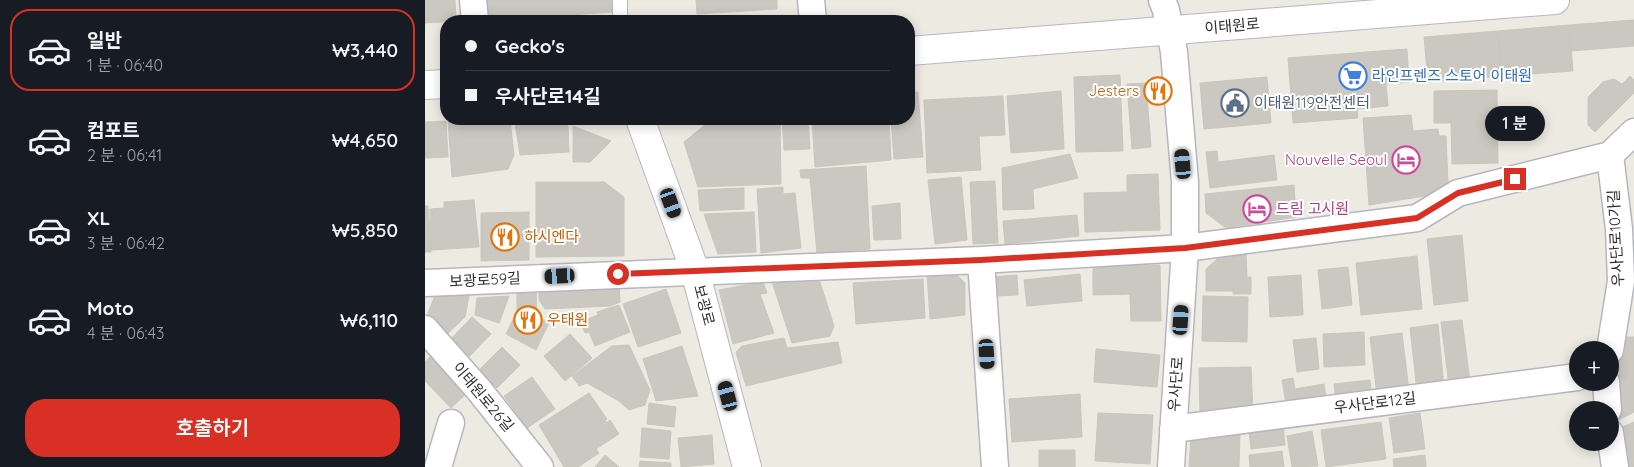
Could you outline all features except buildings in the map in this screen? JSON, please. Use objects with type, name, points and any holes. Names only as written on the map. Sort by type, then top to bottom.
[{"type":"main road","name":"이태원로","points":[[915,51],[1555,0]]},
{"type":"main road","points":[[425,84],[440,84]]},
{"type":"main road","name":"보광로","points":[[642,125],[695,270],[747,467]]},
{"type":"street","points":[[473,0],[474,15]]},
{"type":"street","points":[[811,0],[812,15]]},
{"type":"street","name":"우사단로","points":[[1162,0],[1171,31],[1185,182],[1185,248],[1171,467]]},
{"type":"street","points":[[1610,155],[1634,132]]},
{"type":"street","name":"보광로59길","points":[[425,283],[695,270],[981,260],[1185,248],[1417,218],[1458,193],[1610,155]]},
{"type":"street","name":"우사단로10가길","points":[[1610,155],[1619,229],[1621,281],[1611,341]]},
{"type":"street","points":[[981,260],[995,467]]},
{"type":"street","name":"이태원로26길","points":[[425,329],[479,390],[540,467]]},
{"type":"street","name":"우사단로12길","points":[[1173,429],[1569,378]]},
{"type":"street","points":[[434,464],[451,423]]},
{"type":"street","points":[[1613,451],[1615,467]]},
{"type":"lane","points":[[620,0],[620,15]]},
{"type":"place","name":"라인프렌즈 스토어 이태원","points":[[1353,76]]},
{"type":"place","name":"Jesters","points":[[1158,91]]},
{"type":"place","name":"이태원119안전센터","points":[[1235,103]]},
{"type":"place","name":"Nouvelle Seoul","points":[[1406,160]]},
{"type":"place","name":"드림 고시원","points":[[1257,209]]},
{"type":"place","name":"하시엔다","points":[[505,237]]},
{"type":"place","name":"우태원","points":[[528,320]]},
{"type":"route","points":[[618,274],[981,260],[1185,248],[1417,218],[1458,193],[1515,179]]}]
